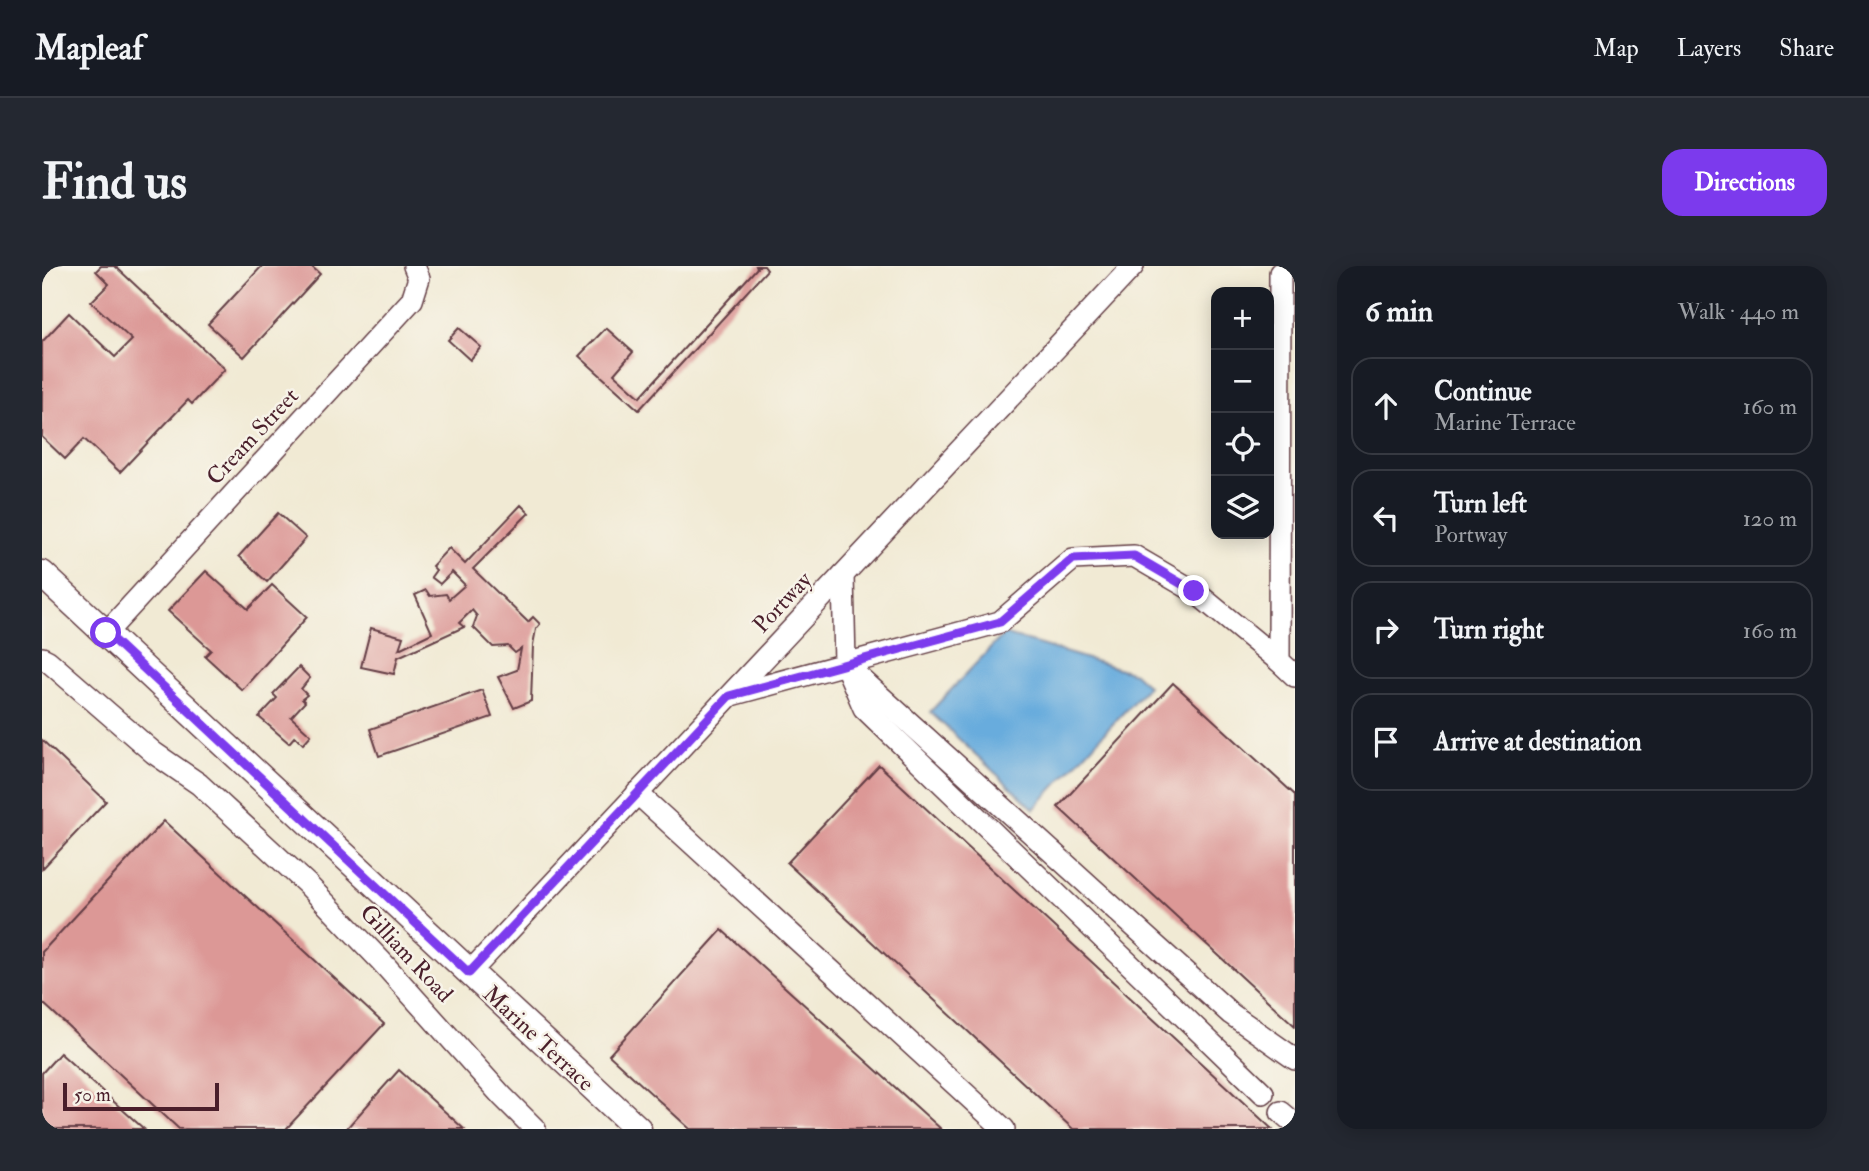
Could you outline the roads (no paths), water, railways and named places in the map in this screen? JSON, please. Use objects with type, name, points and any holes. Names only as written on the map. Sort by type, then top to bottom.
[{"type":"main road","name":"Marine Terrace","points":[[42,574],[638,1129]]},
{"type":"street","name":"Cream Street","points":[[106,633],[412,300],[419,278],[414,266]]},
{"type":"street","name":"Portway","points":[[469,973],[1133,266]]},
{"type":"street","points":[[1279,662],[1282,275]]},
{"type":"street","points":[[729,696],[1000,622],[1073,559],[1134,556],[1194,591],[1295,676]]},
{"type":"street","points":[[843,575],[845,664],[864,708],[1263,1093]]},
{"type":"street","name":"Gilliam Road","points":[[42,658],[48,660],[154,753],[199,784],[307,884],[535,1129]]},
{"type":"street","points":[[845,664],[1231,1014],[1295,1059]]},
{"type":"street","points":[[638,793],[1004,1129]]},
{"type":"water","points":[[1004,634],[1134,673],[1148,686],[1034,809],[930,712]]}]
